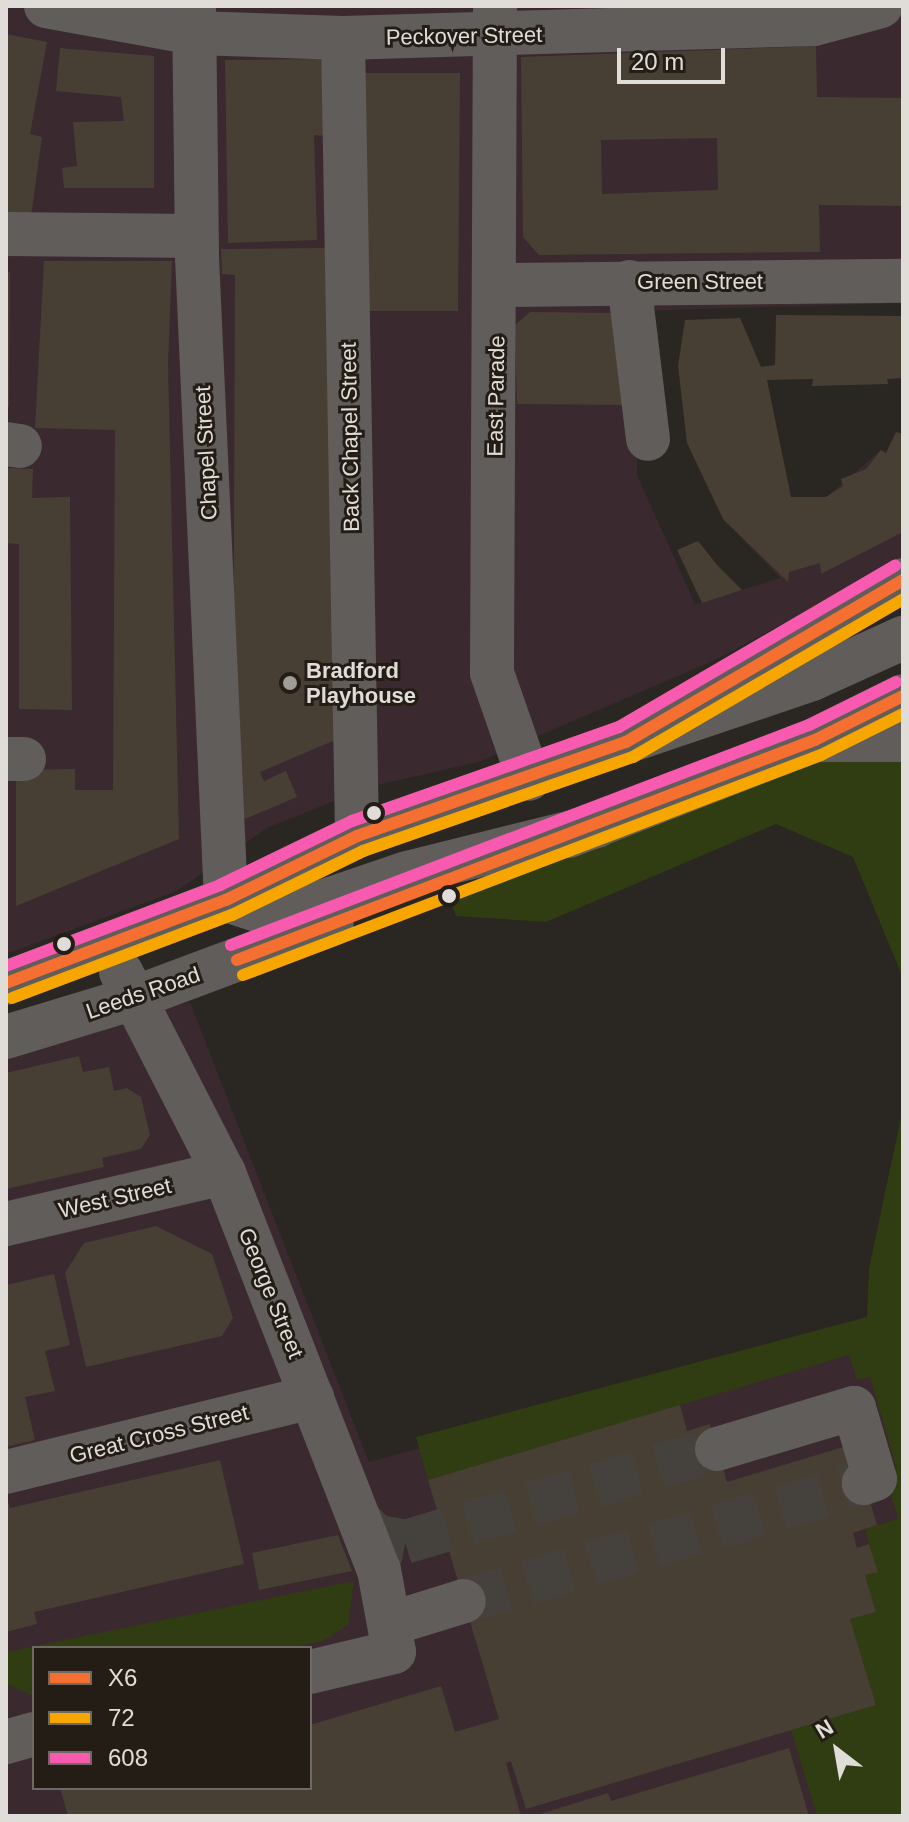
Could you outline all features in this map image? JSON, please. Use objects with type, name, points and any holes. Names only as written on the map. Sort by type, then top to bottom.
[{"type":"main road","points":[[626,742],[812,679],[903,638]]},
{"type":"main road","points":[[815,740],[903,740]]},
{"type":"street","name":"Peckover Street","points":[[46,6],[194,19],[343,38],[496,21],[814,24],[881,6]]},
{"type":"street","name":"Chapel Street","points":[[194,19],[197,247],[226,900]]},
{"type":"street","name":"East Parade","points":[[496,21],[497,285],[476,555],[492,673],[529,779]]},
{"type":"street","name":"Back Chapel Street","points":[[343,38],[357,836]]},
{"type":"street","points":[[6,234],[59,235],[197,247]]},
{"type":"street","name":"Green Street","points":[[497,285],[903,281]]},
{"type":"street","points":[[629,282],[648,439]]},
{"type":"street","points":[[6,983],[110,948],[226,900],[357,836],[529,779],[626,742],[903,580]]},
{"type":"street","name":"Leeds Road","points":[[6,1037],[134,998],[597,826],[815,740],[903,696]]},
{"type":"street","points":[[226,900],[270,914],[292,912],[407,873],[597,826]]},
{"type":"street","name":"George Street","points":[[110,948],[224,1173],[315,1404],[393,1637]]},
{"type":"street","name":"West Street","points":[[6,1224],[224,1173]]},
{"type":"street","name":"Great Cross Street","points":[[6,1472],[315,1404]]},
{"type":"street","points":[[717,1449],[854,1408],[875,1479],[864,1483]]},
{"type":"street","points":[[312,1671],[393,1637],[464,1601]]},
{"type":"street","points":[[6,1742],[32,1735]]},
{"type":"shaded area","points":[[6,6],[903,6],[903,303],[639,311],[637,475],[695,604],[780,578],[723,519],[791,497],[826,497],[881,450],[903,470],[903,560],[715,660],[478,762],[369,787],[267,828],[177,891],[6,954]]},
{"type":"shaded area","points":[[190,1002],[369,1462],[903,1317],[903,1816],[6,1816],[6,1054]]},
{"type":"green space","points":[[815,760],[903,761],[903,978],[853,857],[776,824],[546,922],[456,916],[450,900]]},
{"type":"green space","points":[[903,1108],[903,1816],[817,1816],[791,1730],[876,1705],[850,1619],[876,1611],[865,1575],[877,1572],[865,1529],[898,1519],[885,1474],[897,1470],[870,1377],[857,1380],[849,1355],[428,1480],[416,1437],[867,1317],[869,1268]]},
{"type":"green space","points":[[354,1581],[348,1625],[323,1641],[299,1646],[35,1646]]},
{"type":"green space","points":[[32,1647],[32,1695],[6,1684],[6,1652]]},
{"type":"building","points":[[6,34],[47,42],[30,134],[42,137],[31,216],[6,214]]},
{"type":"building","points":[[816,46],[817,97],[903,98],[903,206],[819,205],[820,252],[539,255],[523,237],[521,57]],"holes":[[[717,138],[718,190],[602,194],[601,140]]]},
{"type":"building","points":[[60,48],[154,56],[154,188],[64,188],[62,168],[77,166],[73,122],[124,121],[121,97],[56,91]]},
{"type":"building","points":[[325,59],[326,136],[314,135],[317,240],[228,243],[225,60]]},
{"type":"building","points":[[355,73],[460,73],[458,311],[365,311]]},
{"type":"building","points":[[325,248],[347,735],[260,772],[264,781],[286,771],[297,797],[245,819],[233,791],[235,275],[222,274],[221,249]]},
{"type":"building","points":[[44,261],[172,261],[168,365],[179,839],[16,906],[16,770],[75,769],[75,790],[113,790],[115,430],[35,428]]},
{"type":"building","points":[[6,272],[10,272],[9,407],[6,407]]},
{"type":"building","points":[[530,312],[619,313],[625,405],[517,404],[515,325]]},
{"type":"building","points":[[776,315],[903,316],[903,378],[887,379],[888,384],[812,386],[813,379],[767,380],[791,497],[826,497],[843,486],[841,479],[866,469],[881,450],[886,453],[896,432],[903,434],[903,532],[821,574],[820,563],[789,572],[788,582],[723,519],[687,443],[678,366],[685,320],[740,318],[761,367],[775,365]]},
{"type":"building","points":[[6,468],[33,469],[32,498],[70,497],[72,710],[19,709],[19,544],[6,543]]},
{"type":"building","points":[[698,541],[742,590],[702,603],[677,550]]},
{"type":"building","points":[[79,1056],[83,1072],[109,1067],[114,1091],[127,1088],[141,1097],[150,1135],[141,1149],[102,1158],[104,1167],[6,1189],[6,1073]]},
{"type":"building","points":[[156,1226],[212,1254],[233,1318],[222,1336],[86,1367],[65,1273],[84,1243]]},
{"type":"building","points":[[54,1274],[70,1345],[45,1351],[55,1391],[25,1397],[35,1440],[6,1447],[6,1285]]},
{"type":"building","points":[[680,1405],[687,1431],[710,1424],[727,1482],[853,1444],[877,1525],[853,1533],[857,1548],[869,1544],[878,1572],[865,1575],[876,1612],[850,1619],[876,1705],[526,1809],[511,1761],[506,1763],[521,1816],[68,1816],[61,1790],[312,1790],[312,1724],[441,1686],[455,1732],[499,1719],[428,1480]]},
{"type":"building","points":[[220,1460],[244,1564],[34,1612],[37,1624],[6,1632],[6,1495],[10,1508]]},
{"type":"building","points":[[338,1535],[352,1571],[259,1590],[252,1553]]},
{"type":"building","points":[[789,1748],[809,1816],[534,1816],[608,1793],[611,1801]]},
{"type":"tunnel","points":[[361,1521],[375,1536],[405,1542],[717,1449]]},
{"type":"tunnel","points":[[464,1601],[864,1483]]},
{"type":"transit line","name":"608","points":[[6,966],[220,885],[352,821],[619,727],[895,566]]},
{"type":"transit line","name":"X6","points":[[6,983],[226,900],[357,836],[626,742],[903,580]]},
{"type":"transit line","name":"72","points":[[12,998],[232,915],[363,851],[633,757],[903,599]]},
{"type":"transit line","name":"608","points":[[231,945],[809,725],[896,682]]},
{"type":"transit line","name":"X6","points":[[237,960],[815,740],[903,696]]},
{"type":"transit line","name":"72","points":[[243,975],[821,755],[903,714]]},
{"type":"place","name":"Bradford Playhouse","points":[[290,683]]}]
